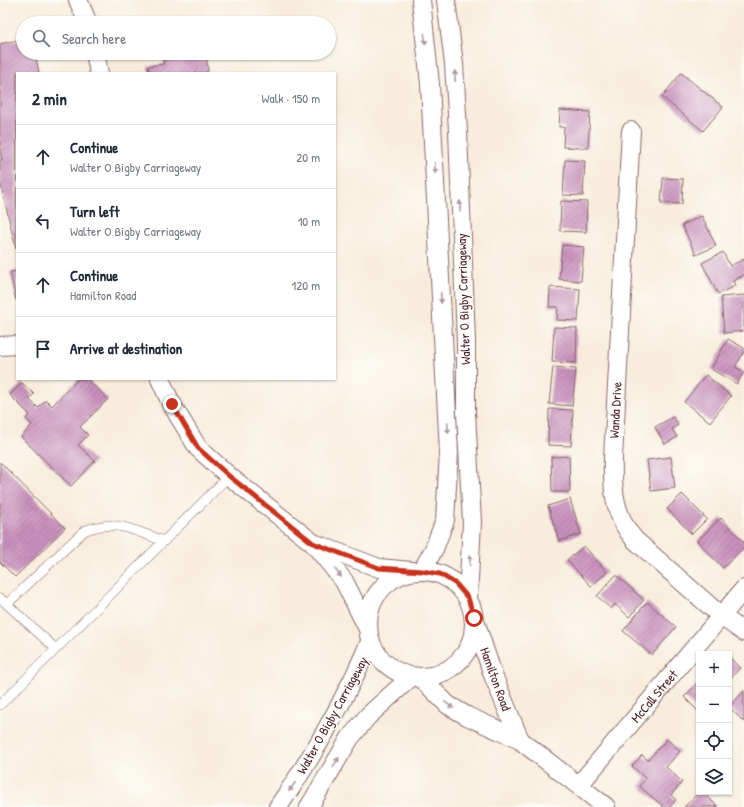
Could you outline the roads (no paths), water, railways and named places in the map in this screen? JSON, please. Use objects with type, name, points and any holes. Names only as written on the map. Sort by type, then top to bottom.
[{"type":"street","points":[[78,0],[85,16]]},
{"type":"street","name":"Walter O Bigby Carriageway","points":[[418,571],[434,549],[445,520],[449,453],[430,84],[421,0]]},
{"type":"street","name":"Walter O Bigby Carriageway","points":[[369,635],[379,658],[393,670],[416,677],[439,675],[454,666],[466,652],[473,636],[474,618],[468,598],[472,522],[466,413],[466,342],[458,131],[454,64],[446,0]]},
{"type":"street","points":[[96,60],[99,72]]},
{"type":"street","name":"Wanda Drive","points":[[631,131],[612,478],[615,499],[625,529],[721,616],[744,632]]},
{"type":"street","points":[[0,346],[16,345]]},
{"type":"street","points":[[160,380],[172,404],[198,448],[229,476],[313,543],[344,581],[369,635]]},
{"type":"street","points":[[313,543],[379,568],[418,571]]},
{"type":"street","name":"Walter O Bigby Carriageway","points":[[278,807],[312,758],[355,677],[369,635],[369,612],[375,597],[385,585],[399,576],[418,571],[440,574],[456,584],[468,598]]},
{"type":"street","name":"McCall Street","points":[[579,785],[744,589]]},
{"type":"street","name":"Hamilton Road","points":[[474,618],[495,681],[520,740]]},
{"type":"street","name":"Walter O Bigby Carriageway","points":[[309,807],[350,738],[368,716],[416,677]]},
{"type":"street","name":"Hamilton Road","points":[[416,677],[448,705],[467,716],[520,740],[606,807]]},
{"type":"lane","points":[[0,705],[229,476]]},
{"type":"lane","points":[[7,604],[84,531],[97,526],[115,524],[164,541]]},
{"type":"lane","points":[[0,598],[56,649]]}]
